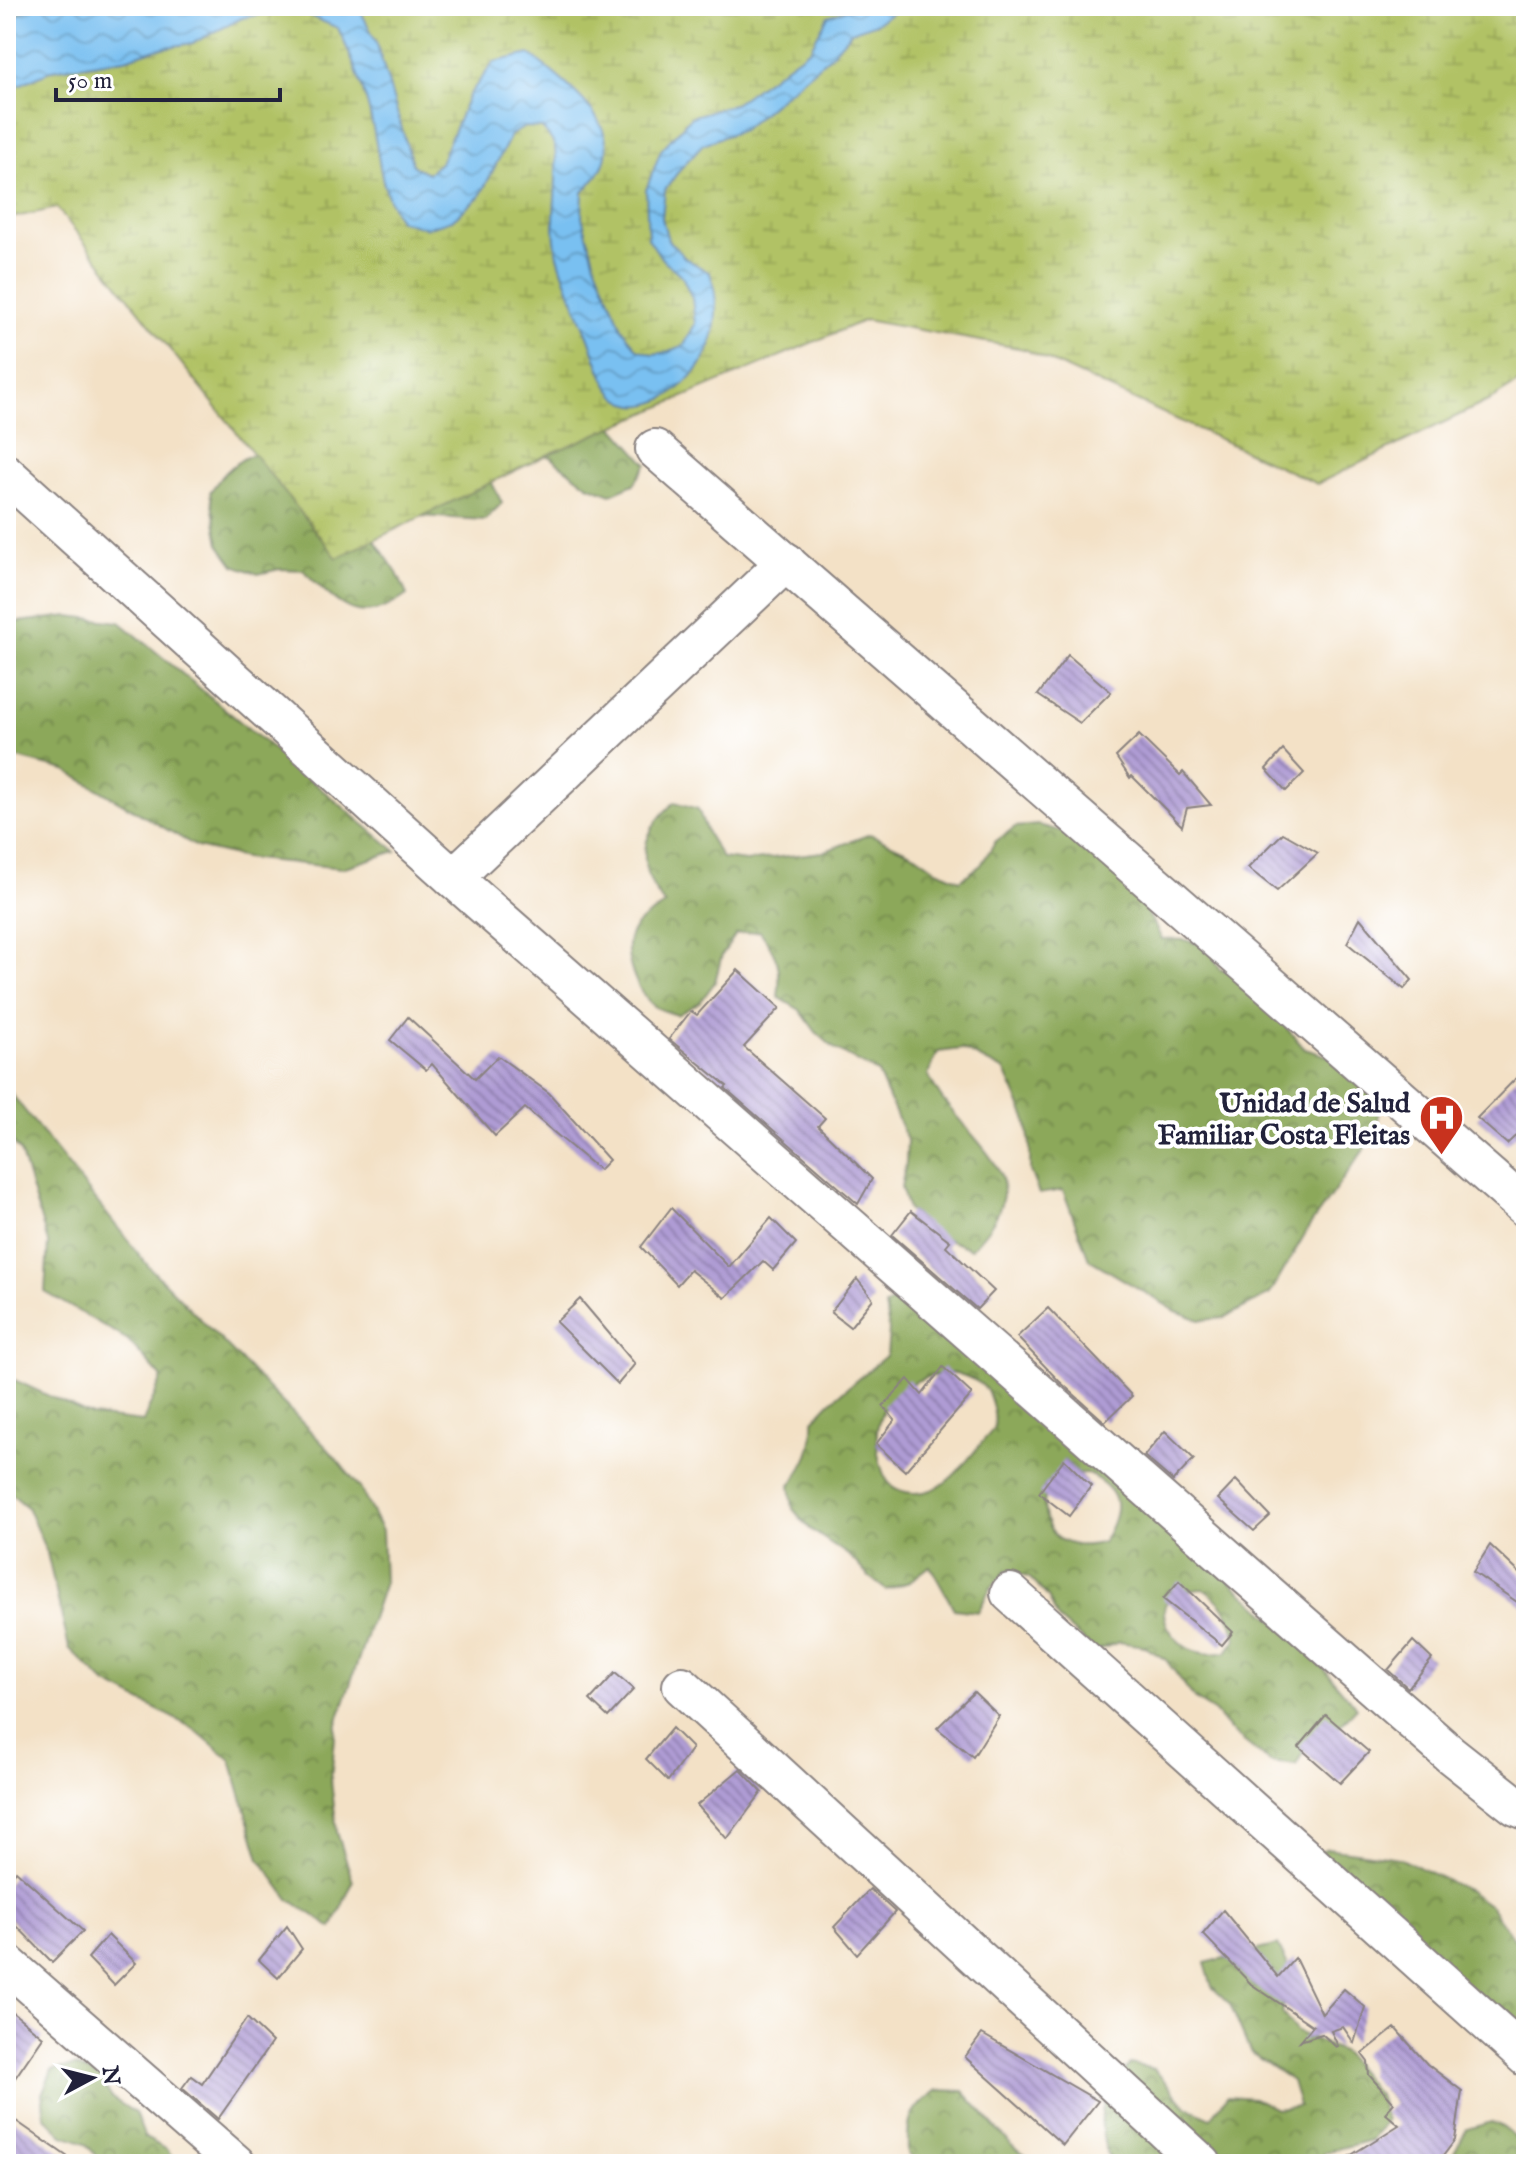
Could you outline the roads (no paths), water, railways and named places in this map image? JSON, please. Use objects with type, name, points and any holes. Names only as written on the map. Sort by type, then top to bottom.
[{"type":"street","points":[[655,449],[1526,1208]]},
{"type":"street","points":[[6,474],[453,878],[1450,1754],[1516,1806],[1526,1810]]},
{"type":"street","points":[[453,878],[786,562]]},
{"type":"street","points":[[1010,1593],[1526,2057]]},
{"type":"street","points":[[682,1686],[1202,2164]]},
{"type":"street","points":[[6,1963],[236,2164]]},
{"type":"water","points":[[32,6],[358,6],[376,41],[413,166],[428,173],[440,163],[469,95],[494,62],[530,54],[581,98],[601,125],[606,140],[605,160],[583,192],[582,217],[595,263],[622,328],[637,349],[652,354],[669,352],[684,345],[695,324],[692,298],[682,276],[662,259],[648,238],[646,190],[661,150],[691,117],[734,104],[810,49],[828,16],[857,6],[903,6],[876,23],[851,32],[830,56],[742,130],[703,144],[665,190],[662,218],[668,240],[685,258],[710,273],[716,304],[715,325],[706,356],[688,380],[662,399],[634,405],[621,400],[606,383],[563,274],[555,239],[555,148],[542,128],[525,127],[511,135],[480,196],[452,220],[426,228],[399,220],[392,207],[366,98],[338,28],[307,15],[274,12],[242,18],[193,43],[156,49],[125,59],[52,70],[6,91],[6,23]]},
{"type":"place","name":"Unidad de Salud Familiar Costa Fleitas","points":[[1441,1157]]}]
